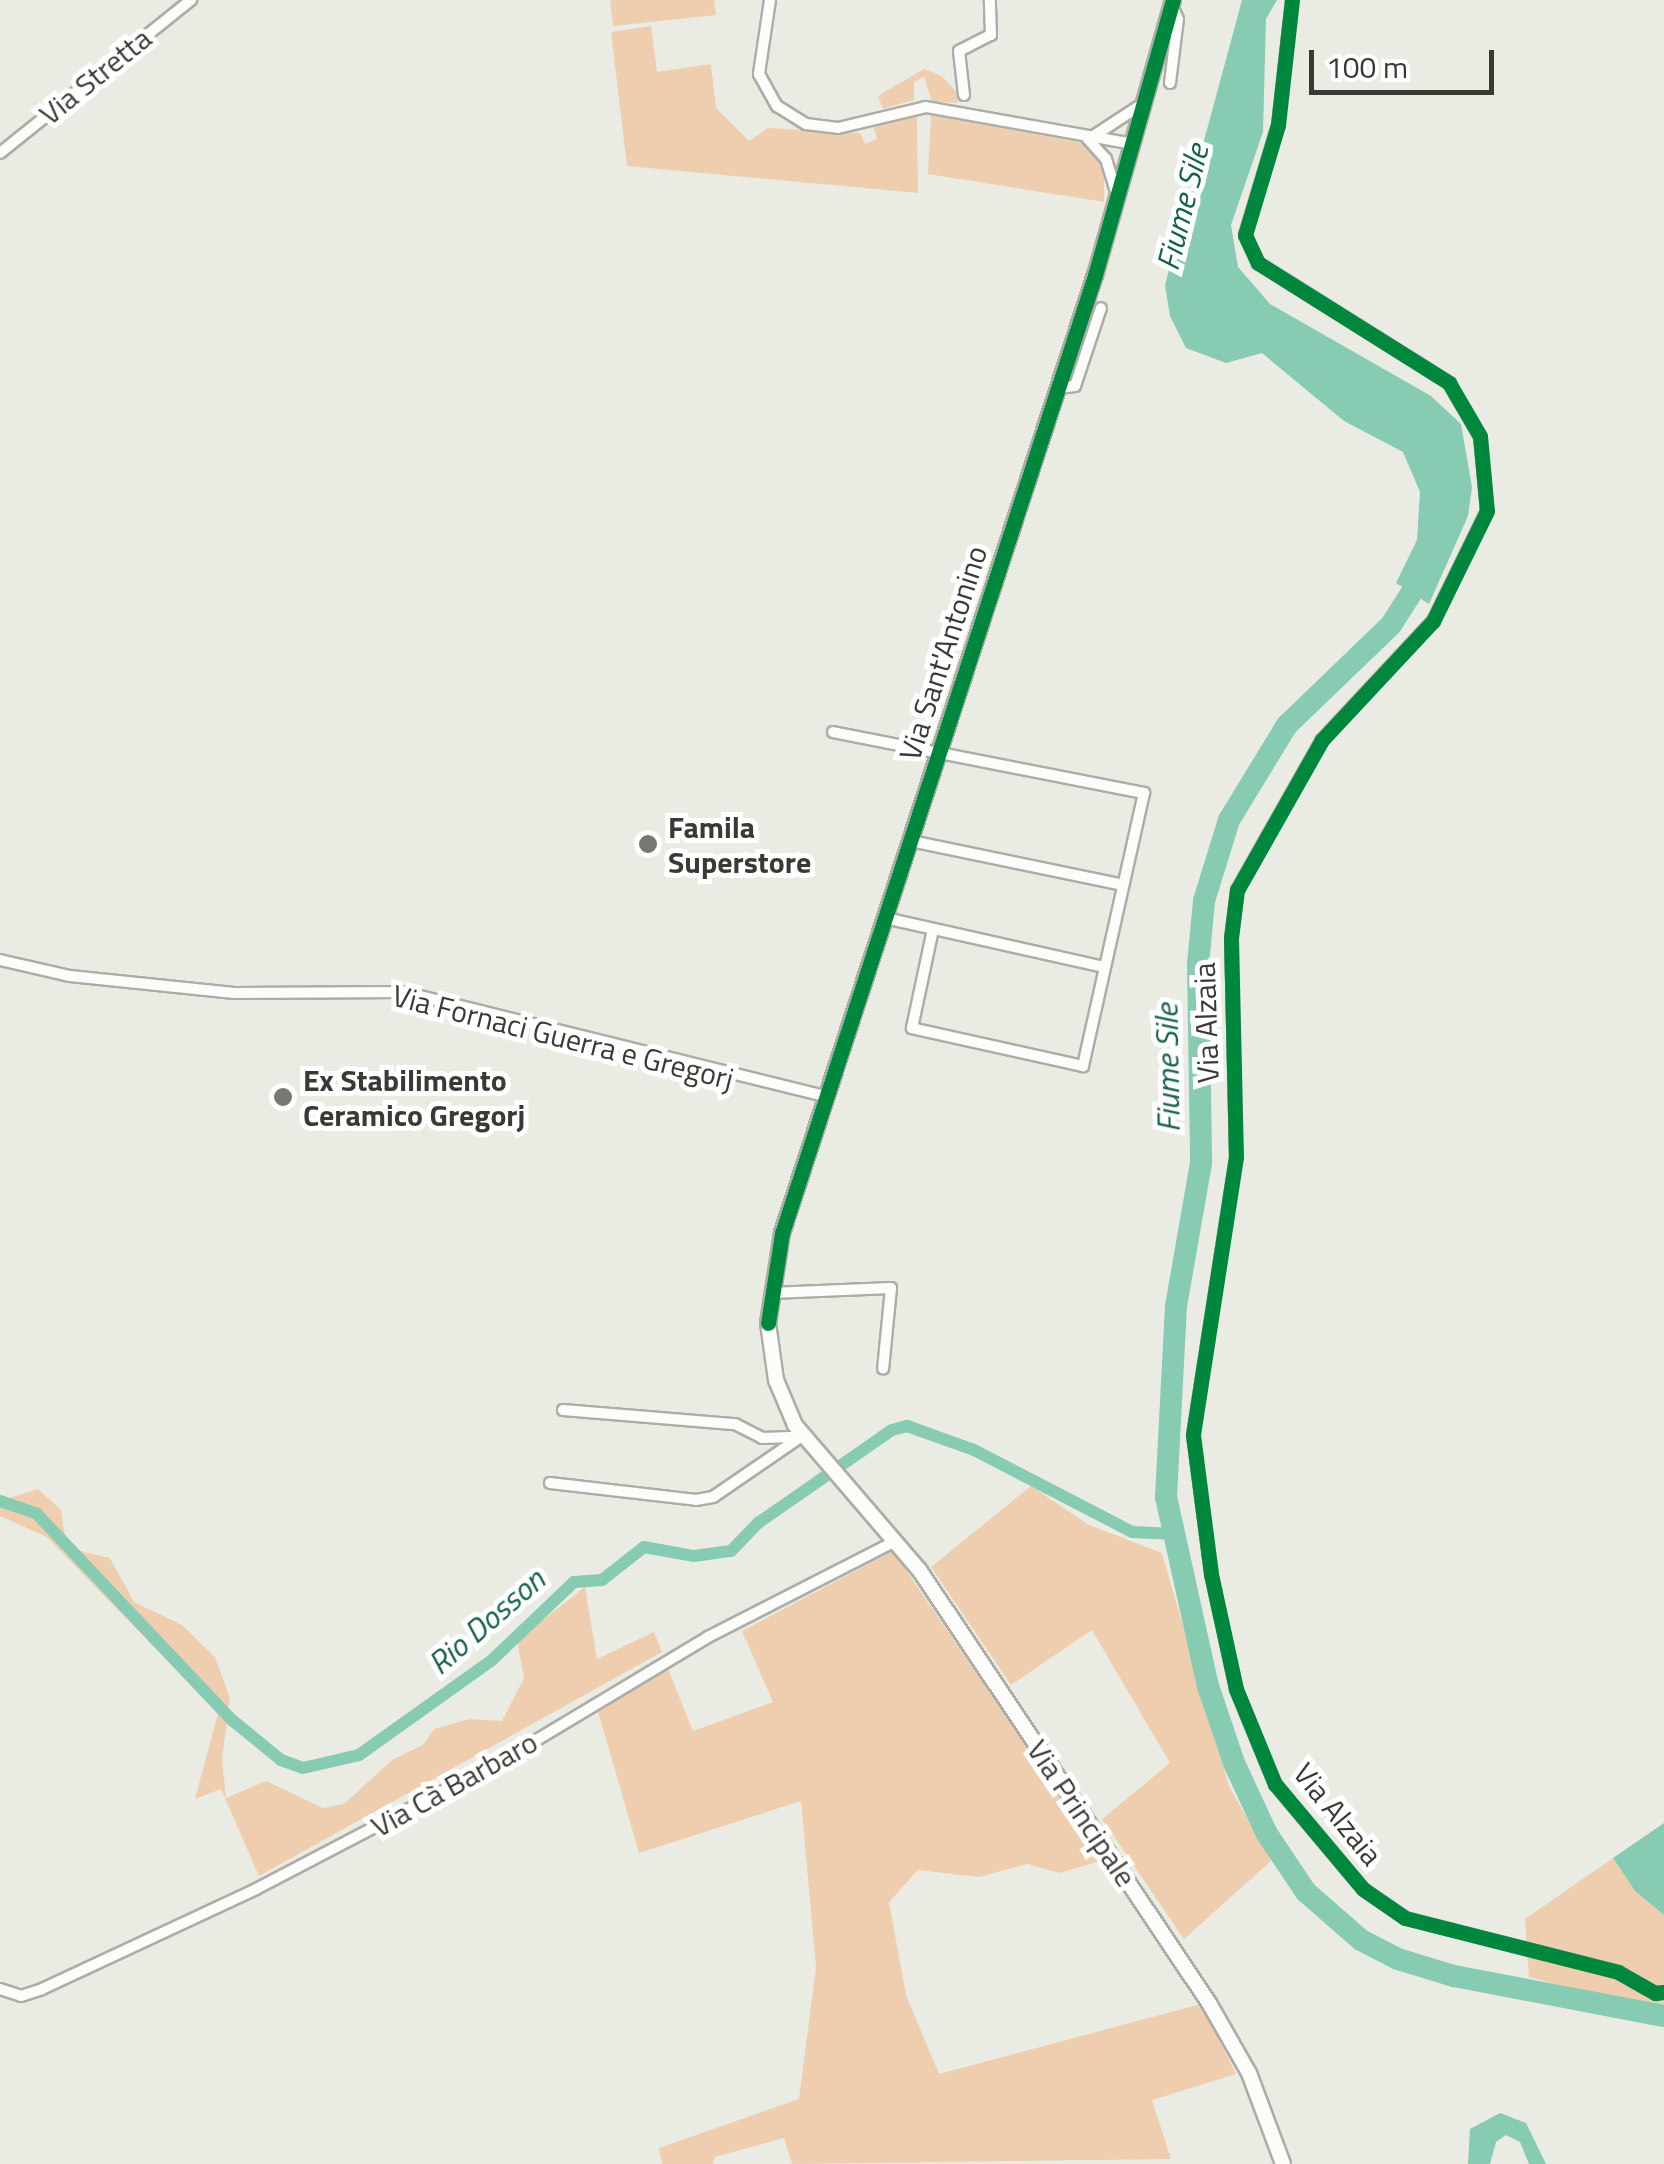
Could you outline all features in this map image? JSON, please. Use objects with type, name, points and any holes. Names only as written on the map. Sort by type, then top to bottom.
[{"type":"main road","name":"Via Sant'Antonino","points":[[844,1485],[802,1436],[772,1363],[771,1293],[782,1233],[1058,388],[1118,197],[1172,3]]},
{"type":"main road","name":"Via Principale","points":[[844,1485],[896,1541],[1209,2002],[1249,2072],[1283,2164]]},
{"type":"street","name":"Via Stretta","points":[[0,153],[191,0]]},
{"type":"street","points":[[770,0],[759,74],[774,103],[799,121],[832,129],[926,107],[1133,144]]},
{"type":"street","points":[[964,95],[959,52],[991,35],[990,0]]},
{"type":"street","name":"Via Alzaia","points":[[1292,0],[1278,125],[1245,235],[1258,263],[1449,382],[1480,436],[1487,512],[1433,621],[1322,740],[1237,890],[1232,938],[1236,1156],[1193,1436],[1211,1574],[1236,1689],[1275,1784],[1363,1889],[1405,1918],[1618,1972],[1659,1992]]},
{"type":"street","name":"Via Sant'Antonino","points":[[1170,83],[1178,19],[1172,3]]},
{"type":"street","points":[[1089,137],[1144,103]]},
{"type":"street","points":[[1089,137],[1106,159],[1118,197]]},
{"type":"street","name":"Via Sant'Antonino","points":[[1058,388],[1074,386],[1101,308]]},
{"type":"street","name":"Via Sant'Antonino","points":[[832,732],[941,750]]},
{"type":"street","points":[[933,928],[912,1028],[1083,1066],[1144,793],[941,750]]},
{"type":"street","points":[[911,841],[1123,885]]},
{"type":"street","points":[[885,918],[1105,967]]},
{"type":"street","name":"Via Fornaci Guerra e Gregorj","points":[[0,960],[70,976],[234,993],[404,992],[827,1097]]},
{"type":"street","points":[[771,1293],[891,1288],[883,1369]]},
{"type":"street","points":[[563,1410],[735,1424],[762,1438],[802,1436]]},
{"type":"street","points":[[550,1483],[696,1500],[714,1497],[802,1436]]},
{"type":"street","name":"Via Cà Barbaro","points":[[0,1990],[21,1996],[42,1989],[256,1889],[510,1756],[708,1637],[896,1541]]},
{"type":"shaded area","points":[[610,0],[714,0],[716,15],[613,26]]},
{"type":"shaded area","points":[[1242,0],[1277,0],[1266,19],[1263,132],[1231,225],[1238,267],[1270,304],[1431,396],[1461,424],[1472,487],[1468,516],[1429,604],[1396,583],[1417,540],[1420,492],[1403,452],[1344,421],[1262,353],[1226,363],[1186,348],[1170,316],[1165,285]]},
{"type":"shaded area","points":[[651,26],[657,72],[711,64],[716,108],[749,141],[768,128],[860,133],[865,144],[877,139],[873,126],[917,114],[918,193],[627,166],[611,32]]},
{"type":"shaded area","points":[[924,69],[942,76],[958,94],[957,103],[932,101],[924,77],[914,82],[914,100],[883,109],[878,96]]},
{"type":"shaded area","points":[[931,115],[1083,143],[1104,164],[1104,202],[928,174]]},
{"type":"shaded area","points":[[1031,1486],[1089,1525],[1162,1553],[1229,1786],[1271,1861],[1184,1939],[1102,1819],[1170,1763],[1092,1630],[1011,1685],[931,1567]]},
{"type":"shaded area","points":[[38,1489],[61,1510],[67,1548],[110,1558],[134,1602],[182,1625],[215,1657],[230,1698],[222,1759],[226,1798],[266,1781],[323,1808],[344,1804],[392,1760],[423,1745],[434,1729],[469,1719],[502,1721],[524,1678],[517,1640],[585,1587],[597,1659],[654,1632],[662,1652],[259,1876],[221,1789],[195,1799],[218,1713],[47,1537],[0,1516],[0,1501]]},
{"type":"shaded area","points":[[893,1551],[1104,1860],[1059,1873],[1027,1864],[979,1877],[918,1870],[889,1902],[906,1995],[939,2074],[1201,2004],[1236,2074],[1152,2100],[1171,2159],[792,2164],[784,2138],[715,2157],[713,2164],[662,2164],[659,2148],[799,2099],[816,1967],[801,1801],[639,1853],[597,1708],[668,1669],[693,1731],[773,1702],[742,1631]]},
{"type":"shaded area","points":[[1664,1823],[1664,1915],[1635,1891],[1613,1858]]},
{"type":"shaded area","points":[[1613,1858],[1635,1891],[1664,1915],[1664,2013],[1529,1977],[1525,1919]]},
{"type":"shaded area","points":[[1500,2113],[1526,2123],[1546,2164],[1529,2164],[1520,2142],[1506,2135],[1496,2142],[1490,2164],[1468,2164],[1470,2129]]},
{"type":"waterway","name":"Fiume Sile","points":[[1426,570],[1391,625],[1287,725],[1229,820],[1204,901],[1198,964],[1201,1163],[1176,1306],[1166,1497],[1208,1686],[1234,1763],[1267,1834],[1306,1892],[1361,1940],[1398,1959],[1454,1976],[1664,2016]]},
{"type":"waterway","name":"Rio Dosson","points":[[0,1501],[37,1514],[232,1720],[281,1760],[303,1768],[359,1755],[491,1661],[574,1582],[602,1580],[644,1547],[694,1556],[731,1551],[758,1523],[892,1430],[907,1426],[974,1450],[1132,1532],[1175,1534]]},
{"type":"cycle path","points":[[768,1323],[782,1233],[1095,275],[1173,0]]},
{"type":"cycle path","points":[[1292,0],[1278,125],[1245,235],[1258,263],[1449,383],[1480,436],[1487,511],[1433,621],[1322,740],[1237,890],[1231,938],[1236,1157],[1193,1435],[1211,1574],[1236,1689],[1275,1784],[1363,1889],[1405,1918],[1618,1972],[1655,1993],[1664,1992]]},
{"type":"place","name":"Famila Superstore","points":[[648,844]]},
{"type":"place","name":"Ex Stabilimento Ceramico Gregorj","points":[[283,1097]]}]
